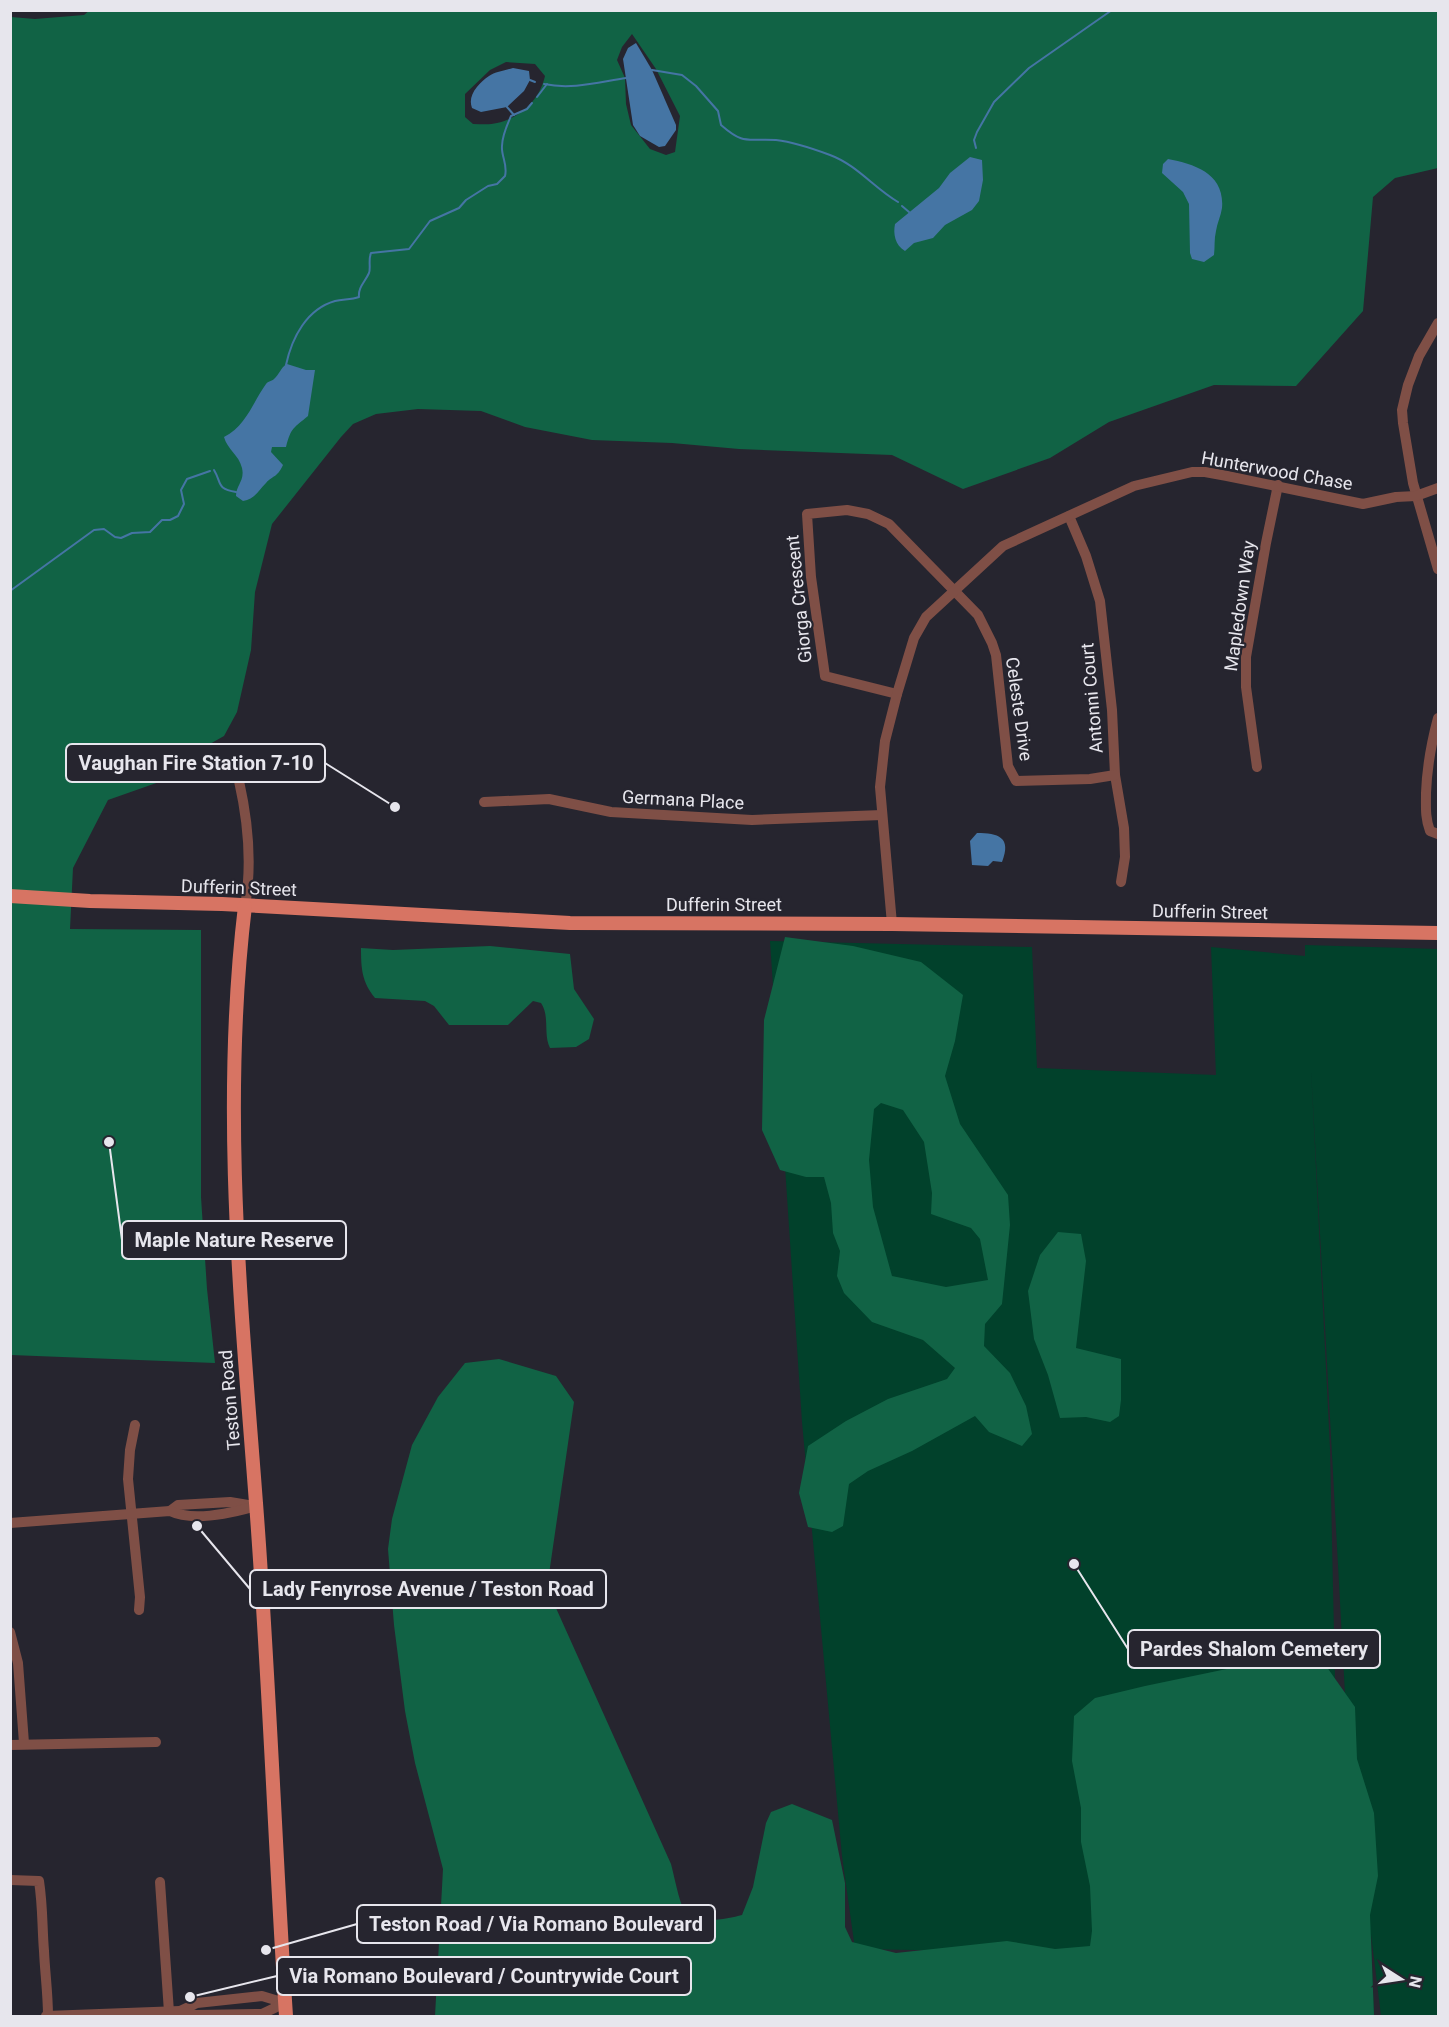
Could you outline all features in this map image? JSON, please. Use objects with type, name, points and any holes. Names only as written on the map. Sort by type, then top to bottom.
[{"type":"main road","name":"Dufferin Street","points":[[10,896],[90,901],[222,904],[570,923],[892,924],[1438,933]]},
{"type":"main road","name":"Teston Road","points":[[244,906],[235,1053],[233,1142],[243,1338],[256,1506],[286,2010]]},
{"type":"street","points":[[1438,323],[1419,356],[1402,410],[1402,423],[1416,496],[1425,518],[1438,569]]},
{"type":"street","name":"Hunterwood Chase","points":[[892,924],[880,787],[885,741],[897,694],[914,638],[926,617],[1003,546],[1123,490],[1192,472],[1205,472],[1278,485],[1363,504],[1396,496],[1416,496],[1438,488]]},
{"type":"street","name":"Mapledown Way","points":[[1257,767],[1246,687],[1246,657],[1278,485]]},
{"type":"street","name":"Giorga Crescent","points":[[897,694],[825,676],[812,578],[807,514],[847,510],[868,514],[889,524],[955,591]]},
{"type":"street","name":"Antonni Court","points":[[1069,516],[1086,556],[1100,601],[1112,710],[1115,776],[1124,828],[1125,857],[1121,882]]},
{"type":"street","name":"Celeste Drive","points":[[955,591],[978,615],[992,643],[999,678],[1008,766],[1016,781],[1115,776]]},
{"type":"street","points":[[1438,718],[1426,774],[1426,821],[1430,831],[1438,834]]},
{"type":"street","name":"Teston Road","points":[[239,781],[244,800],[248,858],[248,885],[244,906]]},
{"type":"street","name":"Germana Place","points":[[484,802],[549,799],[611,812],[752,820],[882,815]]},
{"type":"street","points":[[135,1425],[128,1466],[140,1597],[139,1610]]},
{"type":"street","points":[[10,1523],[170,1511],[181,1516],[232,1514],[256,1506]]},
{"type":"street","points":[[10,1632],[18,1663],[24,1743]]},
{"type":"street","points":[[10,1744],[156,1742]]},
{"type":"street","points":[[10,1880],[39,1881],[44,1908],[47,2016],[174,2012],[196,2016],[262,2014],[286,2010]]},
{"type":"street","points":[[160,1882],[174,2012]]},
{"type":"street","points":[[174,2012],[197,2002],[262,1996],[286,2010]]},
{"type":"green space","points":[[90,10],[1438,11],[1438,168],[1395,178],[1373,197],[1363,311],[1296,386],[1214,385],[1109,422],[1050,458],[963,489],[892,455],[592,440],[525,427],[481,411],[418,409],[376,414],[353,424],[272,524],[255,592],[251,650],[237,712],[224,736],[192,754],[162,781],[108,800],[73,868],[70,929],[201,930],[201,1197],[215,1363],[11,1355],[11,17],[35,19],[84,15]],"holes":[[[632,34],[656,69],[680,116],[675,152],[666,155],[650,149],[631,125],[626,104],[625,78],[617,60],[622,47]],[[506,62],[535,64],[545,76],[539,92],[534,100],[514,117],[494,124],[473,124],[465,117],[465,94],[490,70]]]},
{"type":"green space","points":[[785,937],[853,946],[921,962],[963,995],[955,1041],[945,1076],[960,1124],[1008,1195],[1010,1225],[1002,1304],[985,1324],[984,1346],[1010,1373],[1026,1406],[1032,1434],[1022,1446],[989,1432],[975,1416],[912,1451],[868,1471],[849,1484],[843,1526],[832,1532],[808,1527],[799,1493],[808,1446],[846,1421],[888,1399],[947,1379],[955,1368],[923,1340],[872,1322],[844,1293],[837,1276],[840,1251],[833,1233],[831,1203],[824,1177],[806,1177],[780,1170],[762,1130],[764,1020]],"holes":[[[881,1103],[903,1110],[924,1142],[932,1193],[931,1214],[971,1228],[980,1239],[988,1280],[946,1287],[892,1276],[873,1207],[869,1160],[874,1109]]]},
{"type":"green space","points":[[770,941],[1032,947],[1037,1068],[1216,1075],[1211,947],[1305,956],[1305,945],[1438,949],[1438,2016],[1381,2016],[1371,1934],[1374,2016],[1087,1953],[855,1949],[842,1856],[802,1422]],"holes":[[[1311,1068],[1345,1694],[1335,1679],[1330,1449]]]},
{"type":"green space","points":[[490,946],[570,954],[574,989],[594,1019],[589,1039],[576,1047],[550,1048],[544,1008],[541,1003],[533,1001],[508,1025],[449,1025],[434,1006],[425,1001],[375,998],[363,975],[361,948],[393,950]]},
{"type":"green space","points":[[1058,1232],[1081,1234],[1086,1261],[1076,1348],[1121,1359],[1119,1416],[1110,1422],[1086,1417],[1060,1418],[1048,1375],[1034,1339],[1028,1291],[1040,1255]]},
{"type":"green space","points":[[499,1359],[556,1376],[574,1402],[547,1588],[671,1864],[682,1906],[689,1915],[711,1920],[742,1915],[753,1887],[766,1823],[771,1812],[792,1804],[832,1820],[845,1883],[845,1927],[852,1942],[896,1953],[1007,1941],[1055,1949],[1090,1946],[1092,1931],[1090,1886],[1081,1842],[1081,1808],[1072,1761],[1074,1716],[1095,1698],[1145,1686],[1241,1666],[1324,1663],[1355,1707],[1357,1759],[1374,1813],[1378,1876],[1370,1915],[1374,2016],[435,2016],[443,1869],[415,1763],[405,1711],[394,1625],[388,1549],[392,1519],[412,1445],[438,1397],[465,1363]]},
{"type":"water","points":[[636,43],[652,70],[676,125],[676,130],[665,146],[659,147],[640,136],[633,125],[623,59],[628,48]]},
{"type":"water","points":[[513,68],[529,71],[530,80],[524,91],[507,107],[481,112],[472,108],[471,98],[481,82],[497,72]]},
{"type":"water","points":[[970,157],[982,160],[983,180],[979,201],[972,210],[945,225],[933,238],[914,243],[905,251],[896,239],[895,224],[939,188],[950,173]]},
{"type":"water","points":[[1168,159],[1198,168],[1213,179],[1219,187],[1222,208],[1215,234],[1214,255],[1204,262],[1192,259],[1189,204],[1183,192],[1162,173],[1163,164]]},
{"type":"water","points":[[287,364],[306,370],[315,370],[308,416],[294,428],[286,447],[272,447],[271,452],[283,465],[279,472],[268,480],[253,497],[243,501],[236,496],[242,468],[224,437],[238,427],[266,384],[274,379]]},
{"type":"water","points":[[977,833],[991,834],[1001,838],[1005,847],[1002,862],[993,861],[988,866],[972,865],[970,841]]},
{"type":"waterway","points":[[976,148],[974,140],[977,132],[994,102],[1029,68],[1112,10]]},
{"type":"waterway","points":[[652,70],[682,75],[696,86],[718,111],[721,125],[736,136],[747,140],[789,142],[840,159],[898,202]]},
{"type":"waterway","points":[[544,84],[575,86],[626,78]]},
{"type":"waterway","points":[[530,80],[535,82]]},
{"type":"waterway","points":[[537,97],[547,84]]},
{"type":"waterway","points":[[286,365],[292,344],[302,326],[316,310],[335,301],[359,297],[361,287],[369,273],[371,253],[409,249],[430,221],[459,208],[466,200],[488,186],[497,184],[505,176],[502,146],[506,127],[511,116],[527,109],[532,103]]},
{"type":"waterway","points":[[507,107],[514,115]]},
{"type":"waterway","points":[[902,206],[909,212]]},
{"type":"waterway","points":[[214,470],[220,485],[236,492]]},
{"type":"waterway","points":[[10,591],[94,530],[104,529],[115,537],[121,538],[132,533],[150,532],[162,520],[170,520],[178,516],[184,504],[181,490],[187,479],[210,471]]},
{"type":"place","name":"Vaughan Fire Station 7-10","points":[[395,807]]},
{"type":"place","name":"Maple Nature Reserve","points":[[109,1142]]},
{"type":"place","name":"Lady Fenyrose Avenue / Teston Road","points":[[197,1526]]},
{"type":"place","name":"Pardes Shalom Cemetery","points":[[1074,1564]]},
{"type":"place","name":"Teston Road / Via Romano Boulevard","points":[[266,1950]]},
{"type":"place","name":"Via Romano Boulevard / Countrywide Court","points":[[190,1997]]}]
